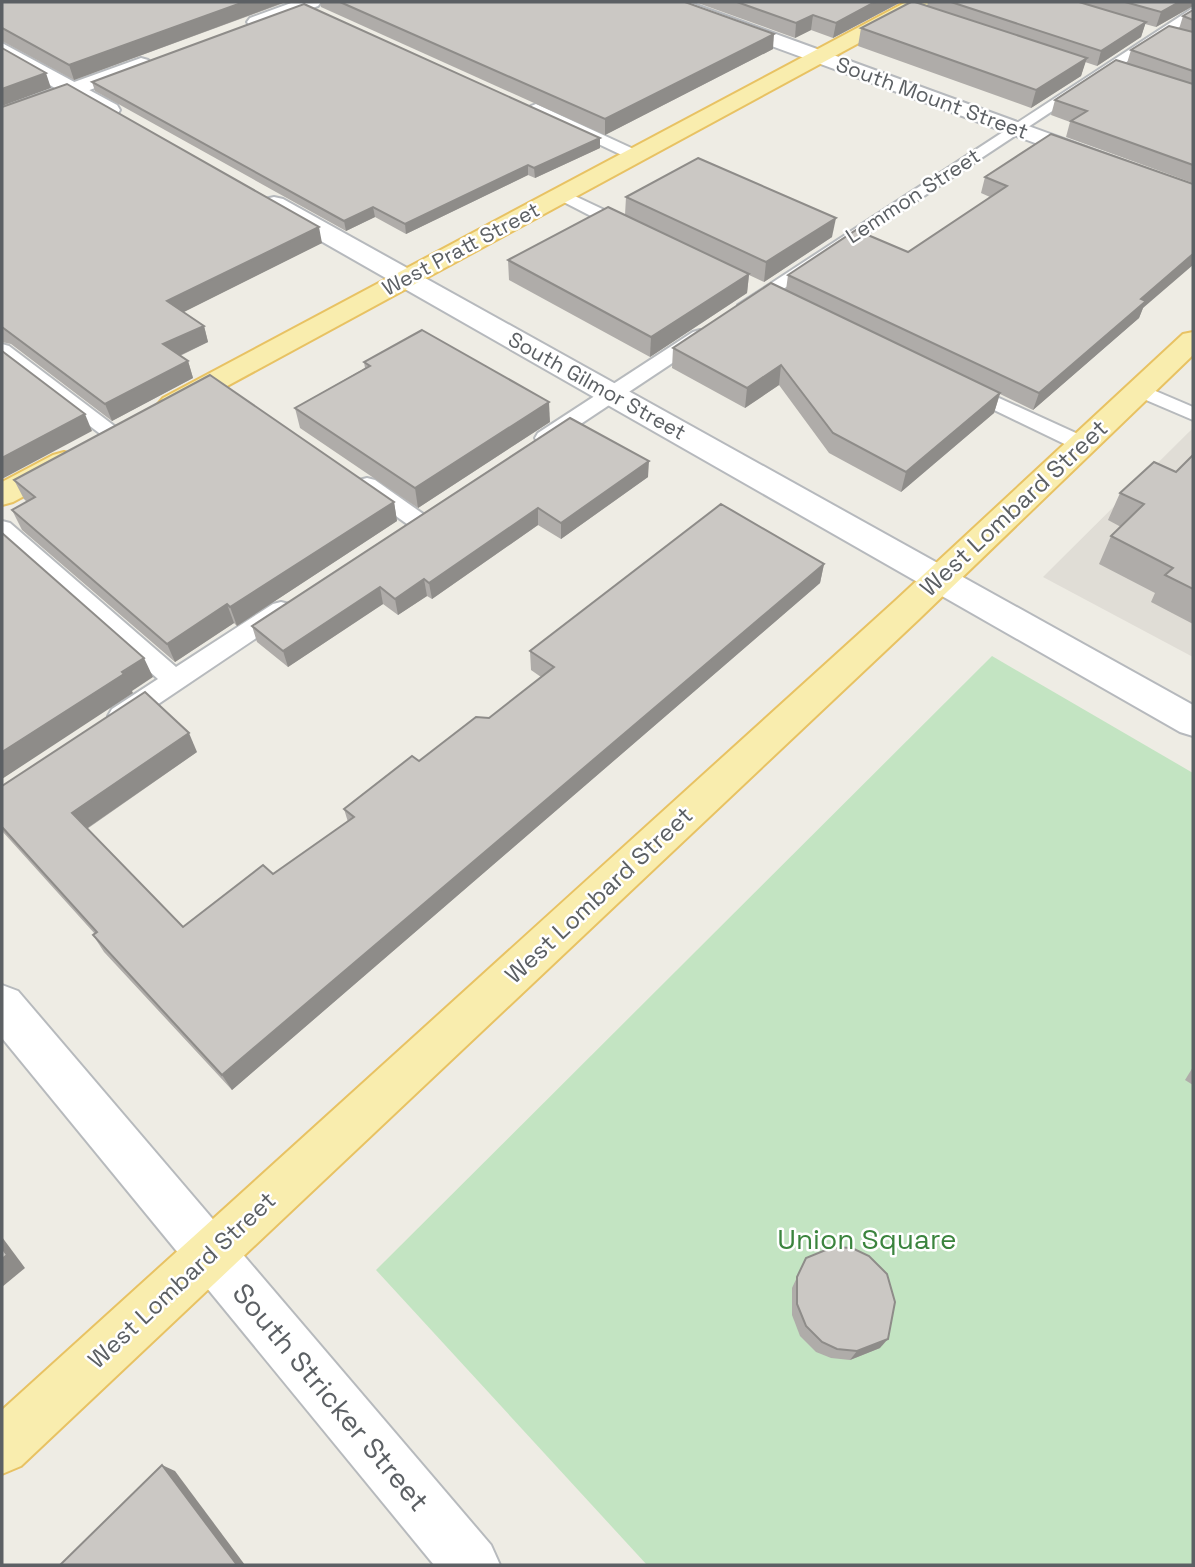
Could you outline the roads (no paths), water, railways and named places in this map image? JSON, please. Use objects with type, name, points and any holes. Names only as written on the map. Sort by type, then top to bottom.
[{"type":"main road","name":"West Pratt Street","points":[[2,495],[133,425],[223,387],[406,279],[819,57],[917,9]]},
{"type":"main road","name":"West Lombard Street","points":[[2,1447],[1193,340]]},
{"type":"street","name":"South Mount Street","points":[[670,2],[1193,194]]},
{"type":"street","points":[[236,29],[307,5]]},
{"type":"street","points":[[2,49],[125,119]]},
{"type":"street","points":[[2,116],[158,58]]},
{"type":"street","name":"South Gilmor Street","points":[[253,192],[1193,722]]},
{"type":"street","name":"South Stricker Street","points":[[2,1004],[471,1565]]},
{"type":"lane","name":"Lemmon Street","points":[[737,312],[1015,129],[1098,70],[1193,12]]},
{"type":"lane","points":[[1134,28],[1182,40]]},
{"type":"lane","points":[[1098,70],[1133,75]]},
{"type":"lane","points":[[522,103],[635,155]]},
{"type":"lane","points":[[562,195],[648,237]]},
{"type":"lane","points":[[743,282],[790,304]]},
{"type":"lane","points":[[530,448],[715,326]]},
{"type":"lane","points":[[2,350],[133,425]]},
{"type":"lane","points":[[947,380],[1082,444]]},
{"type":"lane","points":[[1139,390],[1193,414]]},
{"type":"lane","points":[[348,472],[418,521]]},
{"type":"lane","points":[[395,536],[440,506]]},
{"type":"lane","points":[[2,528],[174,680]]},
{"type":"lane","points":[[105,726],[302,596]]},
{"type":"park label","name":"Union Square","points":[[867,1239]]}]
